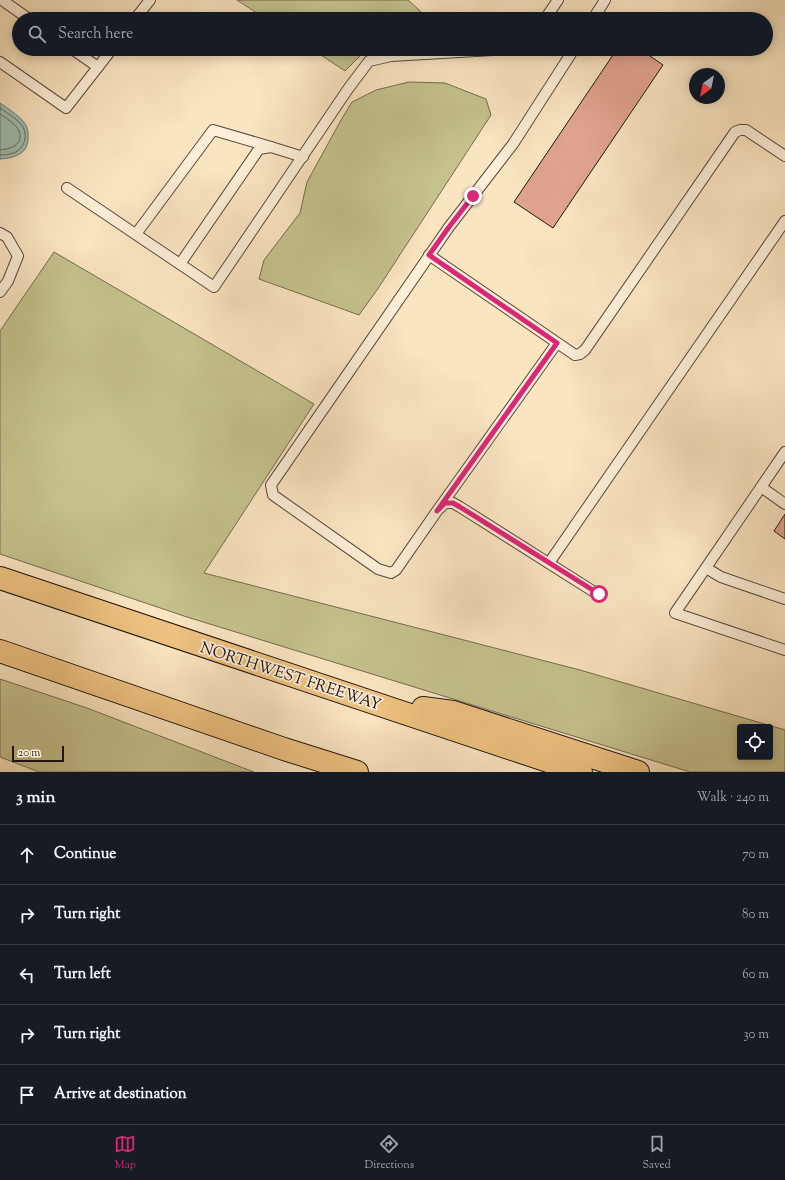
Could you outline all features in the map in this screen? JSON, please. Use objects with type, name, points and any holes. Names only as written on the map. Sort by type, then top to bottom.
[{"type":"highway","name":"NORTHWEST FREEWAY","points":[[0,578],[581,772]]},
{"type":"highway","points":[[0,651],[284,749],[357,772]]},
{"type":"highway","points":[[374,702],[452,712],[638,772]]},
{"type":"highway","points":[[284,749],[329,772]]},
{"type":"lane","points":[[2,0],[19,12]]},
{"type":"lane","points":[[141,12],[150,0]]},
{"type":"lane","points":[[550,12],[558,0]]},
{"type":"lane","points":[[597,12],[605,0]]},
{"type":"lane","points":[[82,56],[98,67]]},
{"type":"lane","points":[[0,62],[66,108],[107,56]]},
{"type":"lane","points":[[67,188],[214,287],[348,89],[369,61],[390,56]]},
{"type":"lane","points":[[557,343],[396,570],[392,573],[378,569],[274,495],[271,485],[429,255],[513,144],[570,56]]},
{"type":"lane","points":[[136,234],[213,130],[303,157]]},
{"type":"lane","points":[[429,255],[575,355],[580,354],[585,350],[735,132],[746,130],[785,156]]},
{"type":"lane","points":[[180,264],[259,149],[271,147]]},
{"type":"lane","points":[[549,563],[785,221]]},
{"type":"lane","points":[[0,232],[7,237],[18,256],[8,281],[0,292]]},
{"type":"lane","points":[[785,452],[675,613],[785,650]]},
{"type":"lane","points":[[761,487],[785,504]]},
{"type":"lane","points":[[437,511],[445,503],[453,503],[457,505],[599,594]]},
{"type":"lane","points":[[706,568],[721,577],[785,599]]},
{"type":"shaded area","points":[[237,0],[408,0],[421,12],[255,12]]},
{"type":"shaded area","points":[[322,56],[360,56],[345,71]]},
{"type":"shaded area","points":[[409,82],[445,83],[486,99],[491,115],[377,290],[359,315],[259,279],[264,260],[300,213],[307,182],[352,102],[376,90]]},
{"type":"shaded area","points":[[54,252],[314,404],[204,573],[580,670],[764,724],[737,724],[737,760],[773,760],[773,726],[785,730],[785,772],[690,772],[187,617],[0,554],[0,331]]},
{"type":"shaded area","points":[[0,679],[87,708],[254,772],[39,772],[0,757]]},
{"type":"water","points":[[0,103],[23,121],[28,130],[28,140],[27,146],[21,153],[16,156],[0,159]]},
{"type":"building","points":[[612,56],[650,56],[663,65],[553,228],[514,202]]},
{"type":"building","points":[[785,514],[785,539],[774,531]]},
{"type":"route","points":[[473,196],[429,255],[557,343],[437,511],[445,503],[453,503],[599,594]]}]
